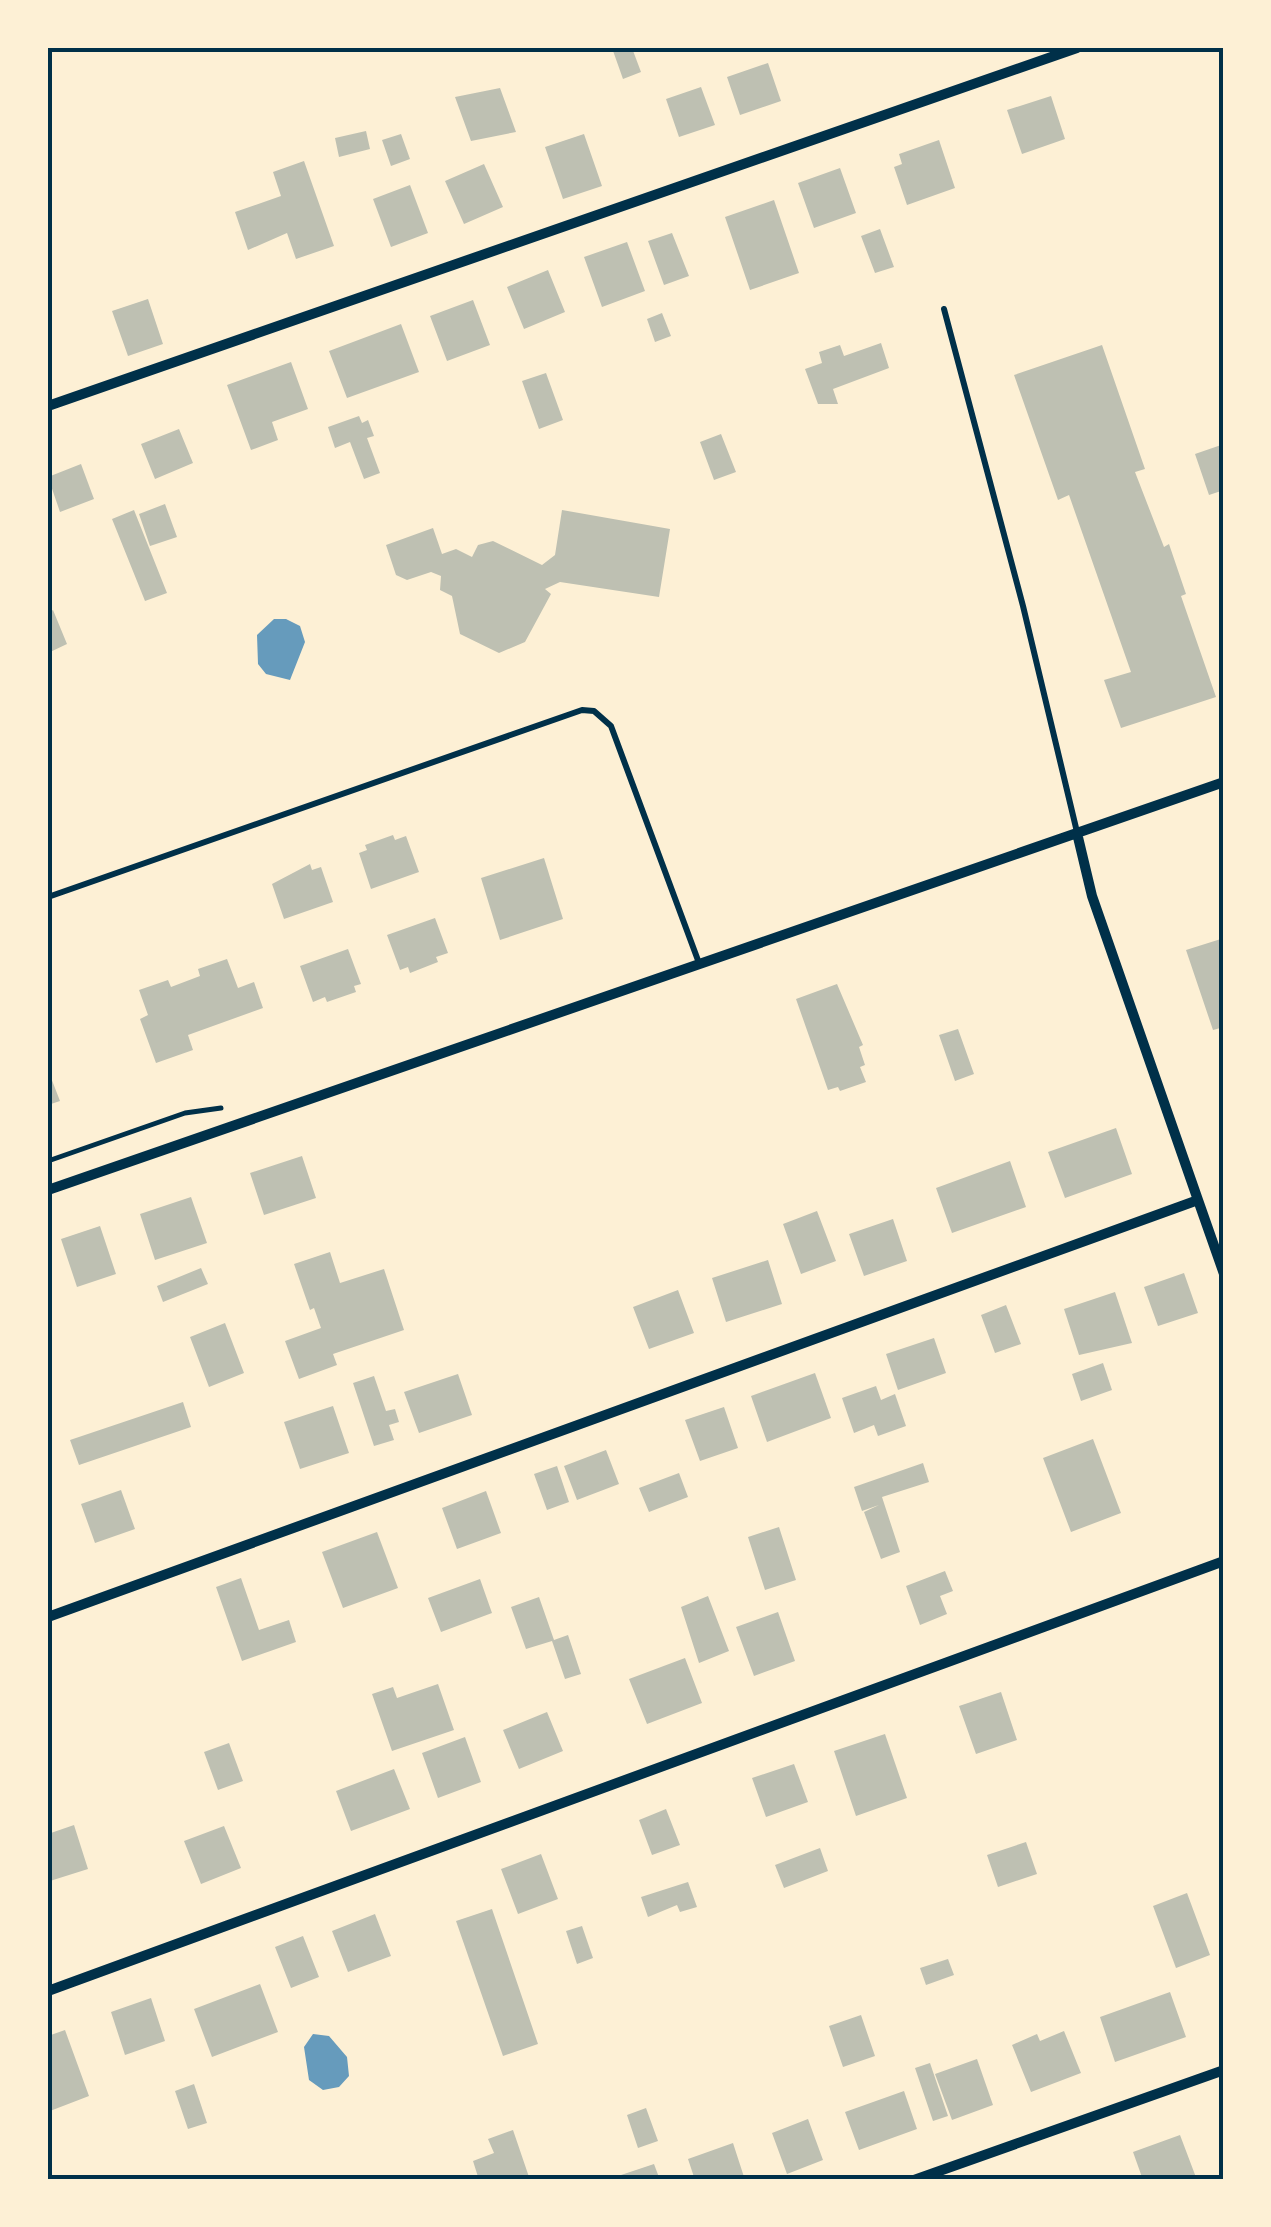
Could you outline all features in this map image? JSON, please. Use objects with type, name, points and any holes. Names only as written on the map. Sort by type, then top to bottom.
[{"type":"street","points":[[48,406],[1078,48]]},
{"type":"street","points":[[48,1190],[1224,782]]},
{"type":"street","points":[[1077,833],[1092,896],[1224,1274]]},
{"type":"street","points":[[48,1616],[1198,1200]]},
{"type":"street","points":[[48,1990],[1224,1562]]},
{"type":"street","points":[[914,2180],[1224,2070]]},
{"type":"lane","points":[[944,309],[1028,624],[1077,833]]},
{"type":"lane","points":[[48,897],[582,710],[594,711],[610,726],[699,964]]},
{"type":"water","points":[[274,619],[286,619],[300,626],[305,642],[290,680],[266,674],[258,664],[257,635]]},
{"type":"water","points":[[313,2034],[329,2036],[347,2057],[349,2076],[339,2087],[323,2090],[309,2080],[304,2047]]},
{"type":"building","points":[[612,48],[632,48],[641,72],[623,79]]},
{"type":"building","points":[[768,63],[781,101],[740,115],[727,77]]},
{"type":"building","points":[[701,87],[715,125],[679,137],[666,99]]},
{"type":"building","points":[[500,88],[516,132],[471,141],[455,97]]},
{"type":"building","points":[[1051,96],[1065,139],[1022,154],[1007,110]]},
{"type":"building","points":[[366,131],[370,149],[339,157],[335,138]]},
{"type":"building","points":[[401,134],[410,159],[391,166],[382,140]]},
{"type":"building","points":[[584,134],[602,186],[563,199],[545,147]]},
{"type":"building","points":[[939,140],[955,188],[907,205],[894,167],[902,164],[899,154]]},
{"type":"building","points":[[304,161],[334,246],[296,259],[287,233],[248,250],[235,212],[281,196],[273,172]]},
{"type":"building","points":[[484,164],[503,207],[464,224],[445,181]]},
{"type":"building","points":[[840,168],[856,213],[814,228],[798,183]]},
{"type":"building","points":[[410,185],[428,233],[391,247],[373,199]]},
{"type":"building","points":[[774,200],[799,273],[750,290],[725,217]]},
{"type":"building","points":[[880,229],[894,267],[875,273],[861,236]]},
{"type":"building","points":[[672,233],[689,276],[664,285],[648,241]]},
{"type":"building","points":[[627,242],[645,291],[602,307],[584,257]]},
{"type":"building","points":[[548,270],[565,312],[524,329],[507,287]]},
{"type":"building","points":[[148,299],[163,344],[128,356],[112,311]]},
{"type":"building","points":[[473,300],[490,345],[447,361],[430,316]]},
{"type":"building","points":[[662,313],[671,336],[655,342],[647,319]]},
{"type":"building","points":[[401,324],[419,372],[347,398],[329,351]]},
{"type":"building","points":[[881,343],[889,368],[833,389],[838,404],[818,404],[805,369],[822,363],[819,352],[840,345],[844,356]]},
{"type":"building","points":[[1102,345],[1145,469],[1135,472],[1164,547],[1169,544],[1186,594],[1181,596],[1216,697],[1121,728],[1104,680],[1131,672],[1069,495],[1058,500],[1014,375]]},
{"type":"building","points":[[291,362],[308,409],[272,422],[278,440],[251,450],[227,385]]},
{"type":"building","points":[[546,373],[563,420],[539,429],[522,381]]},
{"type":"building","points":[[359,416],[362,423],[368,420],[374,436],[367,438],[380,473],[364,479],[350,442],[335,448],[328,427]]},
{"type":"building","points":[[179,429],[193,463],[155,479],[141,444]]},
{"type":"building","points":[[721,434],[736,472],[714,480],[700,442]]},
{"type":"building","points":[[1224,444],[1224,490],[1209,495],[1195,454]]},
{"type":"building","points":[[81,464],[94,499],[60,512],[48,477]]},
{"type":"building","points":[[165,504],[177,537],[150,546],[139,514]]},
{"type":"building","points":[[134,510],[167,593],[145,601],[112,519]]},
{"type":"building","points":[[562,510],[670,529],[659,597],[560,582],[545,589],[551,594],[525,642],[499,653],[460,634],[452,596],[440,590],[441,576],[431,572],[407,580],[396,575],[386,545],[433,528],[442,554],[456,549],[472,557],[478,545],[493,541],[542,565],[555,555]]},
{"type":"building","points":[[53,610],[67,644],[48,653],[48,613]]},
{"type":"building","points":[[393,835],[395,840],[406,836],[419,872],[371,889],[359,853],[367,850],[365,845]]},
{"type":"building","points":[[544,858],[563,919],[500,940],[481,878]]},
{"type":"building","points":[[310,864],[312,870],[321,867],[333,902],[284,919],[272,884]]},
{"type":"building","points":[[435,918],[448,953],[436,957],[438,962],[410,973],[408,967],[400,970],[387,935]]},
{"type":"building","points":[[1224,938],[1224,1027],[1213,1030],[1186,950]]},
{"type":"building","points":[[348,949],[361,984],[354,986],[356,992],[327,1002],[325,997],[313,1002],[300,966]]},
{"type":"building","points":[[227,959],[238,988],[254,982],[263,1008],[188,1035],[193,1050],[156,1063],[140,1019],[148,1015],[139,990],[168,980],[171,987],[200,976],[198,969]]},
{"type":"building","points":[[837,984],[863,1045],[859,1047],[865,1065],[860,1067],[866,1082],[840,1091],[838,1087],[828,1090],[796,999]]},
{"type":"building","points":[[958,1029],[974,1074],[955,1081],[939,1035]]},
{"type":"building","points":[[48,1070],[60,1101],[48,1105]]},
{"type":"building","points":[[1116,1128],[1132,1174],[1065,1198],[1048,1152]]},
{"type":"building","points":[[302,1156],[316,1198],[264,1215],[250,1173]]},
{"type":"building","points":[[1010,1161],[1026,1207],[952,1233],[936,1188]]},
{"type":"building","points":[[191,1197],[207,1243],[155,1260],[140,1214]]},
{"type":"building","points":[[817,1211],[836,1261],[801,1274],[783,1224]]},
{"type":"building","points":[[893,1219],[907,1261],[864,1276],[849,1234]]},
{"type":"building","points":[[100,1226],[116,1274],[77,1287],[61,1239]]},
{"type":"building","points":[[330,1252],[340,1283],[384,1269],[404,1330],[333,1354],[337,1365],[299,1379],[285,1341],[321,1328],[314,1308],[310,1310],[294,1264]]},
{"type":"building","points":[[768,1260],[782,1304],[726,1322],[712,1278]]},
{"type":"building","points":[[201,1268],[208,1284],[163,1302],[157,1286]]},
{"type":"building","points":[[1184,1273],[1198,1313],[1158,1326],[1144,1287]]},
{"type":"building","points":[[678,1290],[694,1333],[649,1349],[633,1307]]},
{"type":"building","points":[[1115,1292],[1132,1343],[1079,1355],[1064,1309]]},
{"type":"building","points":[[1006,1305],[1021,1344],[995,1353],[981,1315]]},
{"type":"building","points":[[225,1323],[244,1373],[209,1387],[190,1337]]},
{"type":"building","points":[[934,1338],[946,1373],[898,1390],[886,1354]]},
{"type":"building","points":[[1103,1363],[1112,1390],[1081,1401],[1072,1374]]},
{"type":"building","points":[[815,1373],[831,1418],[767,1442],[751,1396]]},
{"type":"building","points":[[458,1374],[472,1415],[419,1433],[404,1392]]},
{"type":"building","points":[[374,1376],[386,1411],[395,1409],[399,1422],[389,1425],[394,1440],[374,1446],[353,1383]]},
{"type":"building","points":[[876,1386],[881,1400],[895,1394],[906,1426],[878,1436],[874,1425],[854,1433],[842,1398]]},
{"type":"building","points":[[183,1402],[191,1427],[79,1465],[70,1440]]},
{"type":"building","points":[[333,1406],[349,1453],[300,1469],[284,1422]]},
{"type":"building","points":[[724,1407],[738,1448],[700,1461],[685,1420]]},
{"type":"building","points":[[1093,1439],[1121,1513],[1071,1532],[1043,1458]]},
{"type":"building","points":[[606,1450],[619,1484],[577,1500],[564,1466]]},
{"type":"building","points":[[923,1463],[929,1482],[882,1497],[900,1552],[881,1559],[864,1512],[879,1505],[862,1511],[854,1487]]},
{"type":"building","points":[[557,1466],[569,1502],[547,1510],[534,1474]]},
{"type":"building","points":[[679,1473],[688,1497],[649,1512],[639,1488]]},
{"type":"building","points":[[121,1490],[135,1529],[95,1543],[81,1504]]},
{"type":"building","points":[[486,1491],[501,1533],[457,1549],[442,1508]]},
{"type":"building","points":[[779,1527],[796,1580],[765,1590],[748,1537]]},
{"type":"building","points":[[377,1532],[398,1588],[343,1608],[322,1552]]},
{"type":"building","points":[[945,1571],[953,1591],[940,1596],[947,1614],[920,1625],[906,1586]]},
{"type":"building","points":[[241,1578],[259,1630],[289,1620],[296,1642],[242,1661],[216,1587]]},
{"type":"building","points":[[480,1579],[492,1613],[441,1632],[428,1598]]},
{"type":"building","points":[[708,1596],[729,1651],[699,1663],[681,1607]]},
{"type":"building","points":[[539,1597],[554,1640],[568,1635],[581,1674],[565,1679],[552,1641],[526,1649],[511,1607]]},
{"type":"building","points":[[778,1612],[795,1661],[754,1676],[736,1627]]},
{"type":"building","points":[[685,1658],[702,1703],[647,1724],[629,1679]]},
{"type":"building","points":[[438,1684],[454,1730],[392,1751],[372,1694],[393,1687],[397,1698]]},
{"type":"building","points":[[1001,1692],[1017,1740],[976,1754],[959,1706]]},
{"type":"building","points":[[547,1712],[563,1751],[519,1769],[503,1730]]},
{"type":"building","points":[[885,1734],[907,1798],[856,1816],[834,1751]]},
{"type":"building","points":[[465,1737],[481,1782],[438,1798],[422,1753]]},
{"type":"building","points":[[229,1743],[243,1781],[218,1790],[204,1752]]},
{"type":"building","points":[[794,1764],[808,1802],[766,1817],[752,1778]]},
{"type":"building","points":[[394,1769],[410,1809],[351,1831],[336,1791]]},
{"type":"building","points":[[666,1809],[680,1845],[652,1855],[639,1820]]},
{"type":"building","points":[[74,1825],[88,1869],[50,1881],[48,1834]]},
{"type":"building","points":[[224,1826],[241,1868],[201,1884],[184,1841]]},
{"type":"building","points":[[1026,1842],[1037,1874],[998,1887],[987,1855]]},
{"type":"building","points":[[820,1848],[828,1871],[784,1888],[775,1865]]},
{"type":"building","points":[[541,1854],[558,1899],[518,1914],[501,1869]]},
{"type":"building","points":[[688,1882],[697,1907],[680,1912],[677,1905],[648,1917],[641,1897]]},
{"type":"building","points":[[1187,1893],[1210,1955],[1176,1968],[1153,1906]]},
{"type":"building","points":[[492,1909],[538,2044],[503,2056],[456,1921]]},
{"type":"building","points":[[375,1914],[391,1956],[348,1972],[332,1931]]},
{"type":"building","points":[[582,1926],[593,1958],[577,1964],[566,1931]]},
{"type":"building","points":[[303,1936],[319,1977],[291,1988],[275,1947]]},
{"type":"building","points":[[948,1959],[954,1975],[926,1985],[920,1968]]},
{"type":"building","points":[[260,1984],[278,2032],[212,2057],[194,2009]]},
{"type":"building","points":[[1170,1992],[1186,2037],[1115,2062],[1100,2017]]},
{"type":"building","points":[[151,1998],[165,2041],[125,2055],[111,2012]]},
{"type":"building","points":[[861,2015],[875,2056],[843,2067],[829,2026]]},
{"type":"building","points":[[65,2030],[89,2096],[50,2111],[48,2036]]},
{"type":"building","points":[[1064,2031],[1081,2073],[1031,2092],[1012,2045],[1037,2034],[1040,2041]]},
{"type":"building","points":[[977,2059],[993,2105],[952,2120],[935,2074]]},
{"type":"building","points":[[930,2063],[948,2116],[933,2121],[915,2068]]},
{"type":"building","points":[[194,2084],[207,2123],[188,2129],[175,2091]]},
{"type":"building","points":[[904,2091],[917,2129],[859,2150],[845,2112]]},
{"type":"building","points":[[646,2108],[658,2141],[638,2148],[627,2115]]},
{"type":"building","points":[[808,2119],[823,2160],[787,2174],[772,2133]]},
{"type":"building","points":[[513,2130],[529,2177],[479,2180],[473,2161],[494,2153],[488,2139]]},
{"type":"building","points":[[1180,2135],[1197,2180],[1143,2180],[1133,2152]]},
{"type":"building","points":[[733,2143],[745,2180],[695,2180],[688,2159]]},
{"type":"building","points":[[654,2164],[660,2180],[609,2179]]}]
